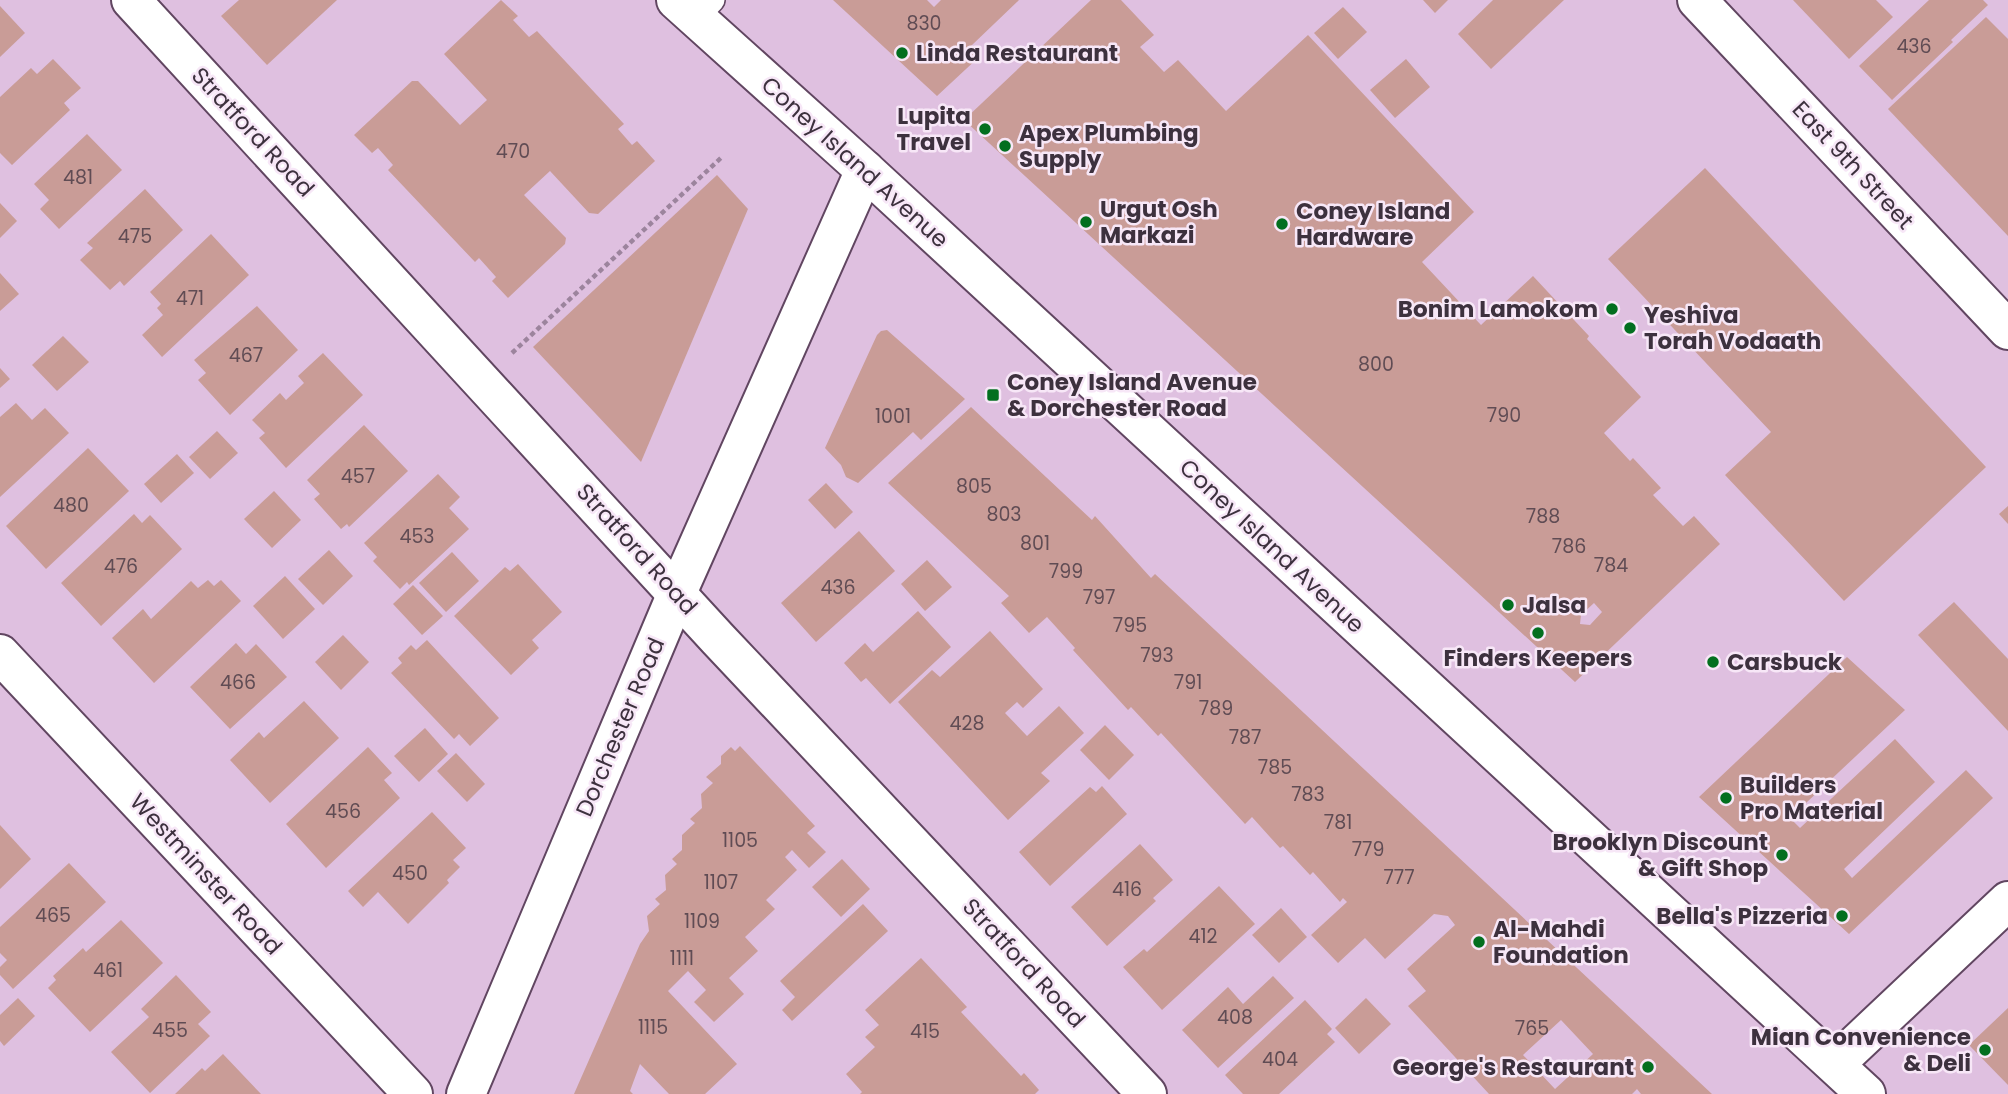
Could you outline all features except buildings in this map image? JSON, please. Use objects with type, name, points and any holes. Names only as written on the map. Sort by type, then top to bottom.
[{"type":"street","name":"Stratford Road","points":[[131,0],[677,593],[1147,1094]]},
{"type":"street","name":"East 9th Street","points":[[1697,0],[2008,330]]},
{"type":"street","name":"Coney Island Avenue","points":[[695,6],[865,170],[1867,1094]]},
{"type":"street","name":"Dorchester Road","points":[[466,1094],[677,593],[865,170]]},
{"type":"street","name":"Westminster Road","points":[[0,654],[413,1094]]},
{"type":"street","points":[[1835,1064],[2008,901]]},
{"type":"path","points":[[483,381],[722,157]]},
{"type":"place","name":"Linda Restaurant","points":[[902,53]]},
{"type":"place","name":"Lupita Travel","points":[[985,129]]},
{"type":"place","name":"Apex Plumbing Supply","points":[[1005,146]]},
{"type":"place","name":"Urgut Osh Markazi","points":[[1086,222]]},
{"type":"place","name":"Coney Island Hardware","points":[[1282,224]]},
{"type":"place","name":"Bonim Lamokom","points":[[1612,309]]},
{"type":"place","name":"Yeshiva Torah Vodaath","points":[[1630,328]]},
{"type":"place","name":"Coney Island Avenue & Dorchester Road","points":[[993,395]]},
{"type":"place","name":"Jalsa","points":[[1508,605]]},
{"type":"place","name":"Finders Keepers","points":[[1538,633]]},
{"type":"place","name":"Carsbuck","points":[[1713,662]]},
{"type":"place","name":"Builders Pro Material","points":[[1726,798]]},
{"type":"place","name":"Brooklyn Discount & Gift Shop","points":[[1782,855]]},
{"type":"place","name":"Bella's Pizzeria","points":[[1842,916]]},
{"type":"place","name":"Al-Mahdi Foundation","points":[[1479,942]]},
{"type":"place","name":"Mian Convenience & Deli","points":[[1985,1050]]},
{"type":"place","name":"George's Restaurant","points":[[1648,1067]]}]
